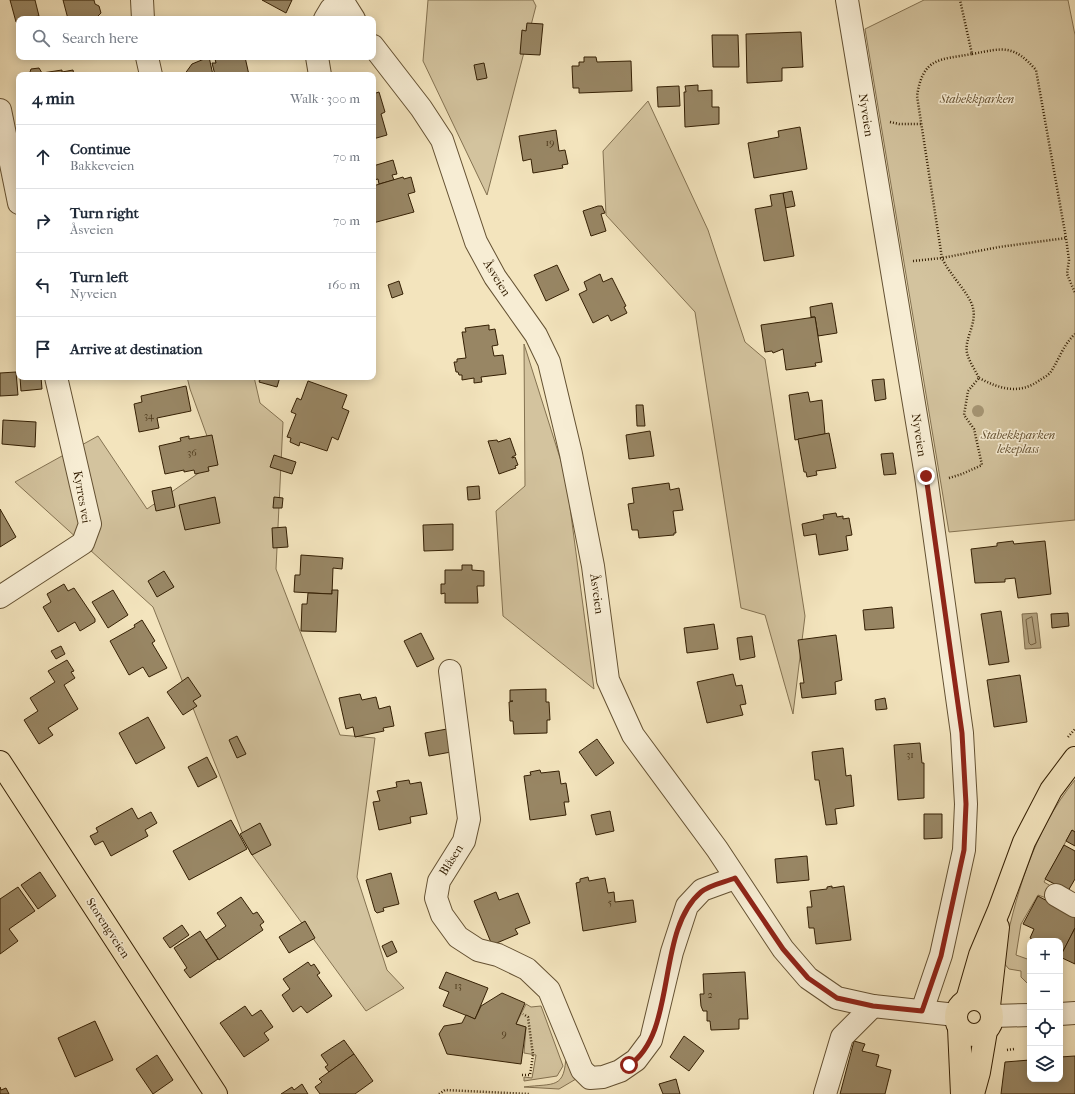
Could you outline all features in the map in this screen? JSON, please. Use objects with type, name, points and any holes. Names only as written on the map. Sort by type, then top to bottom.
[{"type":"main road","points":[[962,1094],[961,1014],[980,955],[999,910],[1018,856],[1036,816],[1051,790],[1075,758]]},
{"type":"main road","name":"Storengveien","points":[[0,762],[216,1094]]},
{"type":"main road","points":[[973,1094],[979,1072],[989,1018],[996,956],[999,910]]},
{"type":"main road","points":[[961,1014],[980,999],[989,1018]]},
{"type":"main road","points":[[961,1014],[969,1035],[975,1036],[989,1018]]},
{"type":"street","points":[[142,0],[143,16]]},
{"type":"street","points":[[327,16],[331,9],[342,0],[352,16]]},
{"type":"street","name":"Nyveien","points":[[847,0],[927,484],[962,733],[966,804],[964,850],[941,956],[922,1011]]},
{"type":"street","name":"Åsveien","points":[[376,50],[421,108],[442,140],[476,242],[495,277],[536,335],[549,362],[572,454],[593,566],[608,680],[617,703],[633,735],[717,849],[783,949],[808,978],[837,998],[873,1006],[961,1014]]},
{"type":"street","points":[[148,60],[150,72]]},
{"type":"street","points":[[318,60],[320,72]]},
{"type":"street","points":[[0,110],[16,188]]},
{"type":"street","name":"Kyrres vei","points":[[0,597],[83,543],[90,524],[57,380]]},
{"type":"street","name":"Blåsen","points":[[450,671],[469,819],[464,841],[439,881],[436,898],[442,915],[458,937],[478,950],[498,955],[527,969],[548,990],[582,1070],[590,1078],[603,1077],[620,1071],[636,1060],[651,1040],[672,952],[687,906],[702,890],[735,878]]},
{"type":"street","points":[[1056,896],[1075,906]]},
{"type":"street","points":[[825,1094],[842,1037],[873,1006]]},
{"type":"street","points":[[1063,1014],[1075,1013]]},
{"type":"street","points":[[989,1018],[1027,1015]]},
{"type":"path","points":[[960,0],[972,54]]},
{"type":"path","points":[[1075,293],[1068,274],[1069,260],[1066,238],[1036,70],[1024,56],[1014,50],[998,49],[936,60],[926,69],[920,79],[917,96],[942,258],[946,267],[973,307],[974,325],[968,342],[967,352],[979,378],[1004,389],[1017,390],[1033,386],[1049,374],[1068,341],[1075,334]]},
{"type":"path","points":[[866,114],[899,124],[921,124]]},
{"type":"path","points":[[891,264],[942,258],[999,246],[1066,238]]},
{"type":"path","points":[[927,484],[962,474],[982,465],[974,429],[964,415],[968,391],[979,378]]},
{"type":"path","points":[[522,1075],[530,1075],[534,1054],[528,1017],[523,1014]]},
{"type":"path","points":[[439,1094],[444,1090],[529,1094]]},
{"type":"green space","points":[[428,0],[533,0],[536,6],[487,195],[423,61]]},
{"type":"green space","name":"Stabekkparken","points":[[924,0],[1068,0],[1075,35],[1075,520],[949,532],[865,29]]},
{"type":"green space","points":[[648,101],[708,230],[745,342],[765,359],[805,616],[793,714],[765,615],[741,608],[695,312],[606,215],[603,151]]},
{"type":"green space","points":[[524,344],[566,477],[594,689],[503,616],[496,511],[525,486]]},
{"type":"green space","points":[[188,380],[255,380],[260,403],[283,422],[276,569],[340,735],[375,738],[357,877],[387,970],[404,988],[366,1011],[250,852],[153,607],[15,482],[98,436],[147,509],[216,461]]},
{"type":"green space","points":[[1075,780],[1075,832],[1072,830],[1044,882],[1066,895],[1049,899],[1038,895],[1021,924],[1016,955],[1027,959],[1027,983],[1021,977],[1021,971],[1009,969],[1002,961],[1013,913],[1028,866],[1037,843],[1060,800]]},
{"type":"green space","points":[[526,1004],[531,1007],[541,1006],[563,1066],[557,1076],[524,1081],[524,1077],[532,1078],[536,1055],[524,1053],[526,1027],[516,1024]]},
{"type":"green space","points":[[566,1054],[576,1079],[559,1089],[524,1087],[550,1084],[560,1079],[565,1066]]},
{"type":"water","points":[[1037,613],[1041,648],[1025,649],[1022,614]]},
{"type":"building","points":[[10,0],[35,0],[39,16],[16,16],[16,22]]},
{"type":"building","points":[[63,0],[94,0],[95,4],[99,6],[101,13],[98,16],[67,16]]},
{"type":"building","points":[[262,0],[292,0],[286,13]]},
{"type":"building","points":[[527,23],[543,24],[540,55],[520,54],[522,30],[526,31]]},
{"type":"building","points":[[801,32],[803,67],[782,68],[782,81],[747,83],[746,34]]},
{"type":"building","points":[[712,35],[738,35],[739,67],[713,67]]},
{"type":"building","points":[[584,57],[596,57],[597,62],[631,61],[632,91],[579,93],[579,88],[573,88],[572,66],[579,66],[579,62],[584,62]]},
{"type":"building","points":[[202,60],[210,60],[212,72],[186,72],[192,64]]},
{"type":"building","points":[[215,60],[246,60],[248,72],[214,72],[212,63],[216,63]]},
{"type":"building","points":[[484,63],[487,78],[477,80],[474,65]]},
{"type":"building","points":[[39,68],[41,72],[30,72],[31,69]]},
{"type":"building","points":[[62,70],[62,72],[49,72]]},
{"type":"building","points":[[73,70],[73,72],[62,72]]},
{"type":"building","points":[[698,85],[698,91],[712,90],[712,107],[719,107],[719,124],[685,127],[685,86]]},
{"type":"building","points":[[679,86],[680,106],[658,107],[657,87]]},
{"type":"building","points":[[379,92],[385,112],[381,114],[387,135],[376,138],[376,93]]},
{"type":"building","points":[[800,127],[807,169],[754,178],[748,143],[779,137],[778,131]]},
{"type":"building","points":[[556,130],[559,151],[565,150],[568,164],[562,165],[563,168],[533,173],[531,159],[523,161],[519,136]]},
{"type":"building","points":[[393,160],[397,174],[392,175],[394,180],[379,184],[378,179],[376,180],[376,165]]},
{"type":"building","points":[[403,177],[404,179],[411,177],[415,192],[408,194],[414,212],[376,222],[376,185]]},
{"type":"building","points":[[792,191],[795,206],[785,208],[783,193]]},
{"type":"building","points":[[783,193],[794,256],[764,261],[755,209],[772,206],[770,195]]},
{"type":"building","points":[[602,206],[605,213],[601,214],[606,231],[591,236],[583,211]]},
{"type":"building","points":[[557,265],[569,290],[546,301],[534,275]]},
{"type":"building","points":[[600,274],[603,282],[612,278],[626,306],[624,307],[627,313],[611,321],[608,315],[593,323],[579,294],[587,290],[584,282]]},
{"type":"building","points":[[399,281],[403,294],[392,298],[388,285]]},
{"type":"building","points":[[832,303],[837,333],[818,336],[815,317],[811,317],[810,307]]},
{"type":"building","points":[[815,317],[822,362],[815,363],[816,366],[786,370],[783,349],[773,353],[772,351],[765,352],[761,325]]},
{"type":"building","points":[[489,325],[489,330],[495,329],[498,345],[492,346],[494,356],[503,355],[506,374],[481,377],[482,382],[474,383],[474,378],[462,380],[462,375],[459,375],[458,372],[456,372],[454,362],[457,362],[457,359],[466,358],[462,332],[466,332],[465,328]]},
{"type":"building","points":[[16,372],[18,395],[0,396],[0,373]]},
{"type":"building","points":[[884,379],[886,399],[875,401],[872,380]]},
{"type":"building","points":[[20,380],[41,380],[42,389],[21,391]]},
{"type":"building","points":[[260,380],[279,380],[277,387],[259,382]]},
{"type":"building","points":[[308,381],[347,395],[342,408],[349,411],[338,440],[332,437],[327,451],[300,442],[299,446],[290,442],[291,438],[287,437],[296,414],[291,412],[297,398],[301,400]]},
{"type":"building","points":[[186,386],[191,411],[157,418],[159,428],[139,432],[134,404],[142,402],[141,396]]},
{"type":"building","points":[[808,392],[810,402],[822,400],[825,434],[795,440],[789,395]]},
{"type":"building","points":[[636,405],[643,405],[645,426],[637,426]]},
{"type":"building","points":[[3,420],[36,422],[35,447],[2,444]]},
{"type":"building","points":[[650,431],[654,456],[629,459],[626,435]]},
{"type":"building","points":[[829,433],[836,468],[816,471],[817,475],[807,477],[806,472],[804,472],[798,439]]},
{"type":"building","points":[[212,435],[218,465],[208,467],[209,471],[195,474],[194,470],[184,472],[184,470],[165,474],[159,446],[181,441],[180,438],[189,436],[189,439]]},
{"type":"building","points":[[510,438],[516,455],[512,458],[515,457],[518,465],[515,466],[516,468],[499,474],[488,441],[497,440],[498,442]]},
{"type":"building","points":[[893,453],[896,474],[884,475],[881,454]]},
{"type":"building","points":[[274,455],[296,462],[292,474],[270,467]]},
{"type":"building","points":[[669,483],[670,490],[679,488],[683,510],[673,511],[676,533],[674,533],[674,535],[639,538],[638,530],[632,530],[628,504],[634,503],[632,488]]},
{"type":"building","points":[[479,486],[480,499],[468,500],[467,487]]},
{"type":"building","points":[[171,487],[175,507],[156,511],[152,491]]},
{"type":"building","points":[[215,497],[220,523],[185,530],[179,505]]},
{"type":"building","points":[[274,497],[283,498],[282,508],[273,508]]},
{"type":"building","points":[[0,509],[16,537],[0,547]]},
{"type":"building","points":[[836,513],[837,517],[843,516],[843,519],[849,518],[852,535],[846,536],[848,550],[819,555],[816,534],[804,536],[802,524],[824,519],[823,515]]},
{"type":"building","points":[[453,524],[453,550],[424,551],[423,525]]},
{"type":"building","points":[[286,527],[288,547],[273,548],[272,528]]},
{"type":"building","points":[[1013,541],[1014,544],[1045,541],[1051,594],[1018,598],[1015,578],[1005,579],[1005,582],[975,583],[971,549],[997,546],[997,543]]},
{"type":"building","points":[[301,555],[343,558],[342,569],[333,568],[332,594],[294,592],[295,575],[300,575]]},
{"type":"building","points":[[462,565],[472,565],[472,570],[484,571],[484,586],[477,586],[478,603],[445,603],[445,593],[441,594],[441,584],[445,584],[445,570],[462,570]]},
{"type":"building","points":[[164,571],[174,587],[157,597],[148,581]]},
{"type":"building","points":[[64,584],[68,591],[74,588],[95,619],[95,622],[80,631],[75,622],[58,632],[43,607],[51,602],[47,594]]},
{"type":"building","points":[[113,590],[128,615],[108,628],[92,602]]},
{"type":"building","points":[[332,590],[338,590],[336,632],[301,631],[302,604],[307,604],[308,593],[332,594]]},
{"type":"building","points":[[892,607],[894,628],[865,630],[863,610]]},
{"type":"building","points":[[1001,611],[1009,662],[989,665],[981,614]]},
{"type":"building","points":[[1068,613],[1069,626],[1052,628],[1051,614]]},
{"type":"building","points":[[142,620],[155,641],[152,643],[167,668],[149,677],[143,667],[129,675],[110,641],[135,627],[134,625]]},
{"type":"building","points":[[714,624],[718,649],[687,653],[684,628]]},
{"type":"building","points":[[421,633],[434,659],[417,667],[404,641]]},
{"type":"building","points":[[836,635],[842,680],[835,682],[836,694],[802,698],[800,683],[804,683],[798,640]]},
{"type":"building","points":[[752,636],[755,657],[740,660],[737,638]]},
{"type":"building","points":[[61,646],[65,654],[56,659],[51,651]]},
{"type":"building","points":[[67,660],[74,671],[71,672],[75,678],[64,685],[78,709],[48,728],[53,735],[39,744],[24,720],[38,711],[30,698],[55,682],[48,671]]},
{"type":"building","points":[[733,674],[736,686],[742,685],[746,704],[740,705],[743,715],[707,723],[697,682]]},
{"type":"building","points":[[1020,675],[1027,722],[994,727],[987,680]]},
{"type":"building","points":[[188,677],[201,696],[193,701],[197,706],[183,715],[167,692]]},
{"type":"building","points":[[546,689],[546,702],[549,702],[550,720],[547,720],[547,733],[514,734],[513,721],[510,721],[509,702],[513,701],[510,701],[510,690]]},
{"type":"building","points":[[360,694],[362,700],[376,697],[379,709],[390,706],[394,726],[383,728],[384,731],[355,737],[353,727],[346,729],[339,698]]},
{"type":"building","points":[[885,698],[887,709],[876,710],[875,700]]},
{"type":"building","points":[[148,717],[165,748],[136,764],[119,733]]},
{"type":"building","points":[[447,729],[451,752],[429,756],[425,733]]},
{"type":"building","points":[[237,736],[246,754],[237,758],[229,740]]},
{"type":"building","points":[[597,739],[614,763],[596,776],[579,752]]},
{"type":"building","points":[[920,743],[922,763],[924,763],[924,798],[898,800],[894,745]]},
{"type":"building","points":[[843,748],[846,776],[851,775],[854,806],[835,809],[837,824],[826,825],[819,780],[815,780],[812,752]]},
{"type":"building","points":[[207,757],[217,777],[198,787],[188,767]]},
{"type":"building","points":[[540,770],[541,773],[559,771],[561,784],[566,783],[569,802],[564,802],[566,815],[530,820],[524,776],[531,775],[530,772]]},
{"type":"building","points":[[409,780],[410,784],[421,782],[427,814],[410,817],[411,823],[379,830],[373,802],[380,801],[377,791],[397,787],[396,782]]},
{"type":"building","points":[[132,808],[138,819],[151,812],[157,823],[145,830],[148,836],[111,856],[103,841],[95,845],[90,836],[98,832],[96,828]]},
{"type":"building","points":[[610,811],[614,831],[596,835],[591,815]]},
{"type":"building","points":[[924,814],[942,814],[942,838],[924,839]]},
{"type":"building","points":[[231,820],[247,849],[189,880],[173,851]]},
{"type":"building","points":[[260,823],[271,845],[252,855],[240,834]]},
{"type":"building","points":[[1072,830],[1075,832],[1075,846],[1066,841]]},
{"type":"building","points":[[1064,845],[1075,851],[1075,879],[1068,891],[1045,879]]},
{"type":"building","points":[[807,856],[809,880],[777,883],[775,859]]},
{"type":"building","points":[[40,872],[56,896],[38,909],[21,885]]},
{"type":"building","points":[[391,873],[399,904],[383,908],[384,911],[377,913],[375,911],[366,880]]},
{"type":"building","points":[[588,877],[589,881],[605,878],[608,893],[614,892],[615,902],[633,900],[636,922],[583,931],[576,883],[580,882],[580,879]]},
{"type":"building","points":[[832,886],[832,888],[844,886],[851,940],[816,944],[814,928],[809,928],[807,907],[812,907],[810,891],[827,889],[827,887]]},
{"type":"building","points":[[18,887],[35,911],[9,929],[18,941],[0,954],[0,899]]},
{"type":"building","points":[[496,892],[499,900],[518,893],[530,923],[515,929],[518,934],[492,945],[474,901]]},
{"type":"building","points":[[1038,896],[1075,916],[1075,928],[1063,952],[1063,938],[1030,938],[1034,929],[1023,924]]},
{"type":"building","points":[[241,897],[253,914],[257,912],[264,922],[260,925],[263,930],[219,960],[206,940],[226,926],[217,913]]},
{"type":"building","points":[[305,921],[315,938],[289,953],[279,937]]},
{"type":"building","points":[[182,925],[189,935],[170,948],[163,938]]},
{"type":"building","points":[[1075,928],[1075,964],[1063,958],[1063,951]]},
{"type":"building","points":[[200,931],[218,959],[190,978],[184,970],[187,968],[174,948]]},
{"type":"building","points":[[392,941],[397,952],[387,957],[382,946]]},
{"type":"building","points":[[308,962],[311,966],[314,964],[320,973],[317,975],[332,996],[307,1013],[301,1006],[293,1012],[282,995],[290,989],[283,979]]},
{"type":"building","points":[[446,972],[488,988],[475,1019],[443,1006],[449,992],[439,988]]},
{"type":"building","points":[[745,972],[748,1019],[739,1019],[739,1029],[711,1030],[710,1021],[707,1021],[707,1011],[703,1011],[701,1006],[700,994],[704,994],[703,974]]},
{"type":"building","points":[[502,993],[525,1003],[516,1024],[526,1027],[521,1064],[447,1054],[439,1034],[444,1026],[462,1023],[466,1015],[475,1019],[481,1006]]},
{"type":"building","points":[[245,1006],[252,1016],[261,1010],[273,1027],[264,1033],[269,1040],[244,1057],[220,1023]]},
{"type":"building","points":[[95,1021],[113,1060],[75,1077],[58,1038]]},
{"type":"building","points":[[684,1036],[704,1051],[689,1071],[670,1057]]},
{"type":"building","points":[[344,1040],[354,1054],[329,1072],[325,1067],[328,1065],[321,1055]]},
{"type":"building","points":[[854,1041],[865,1044],[862,1051],[879,1055],[876,1066],[891,1070],[885,1094],[840,1094]]},
{"type":"building","points":[[354,1054],[373,1081],[355,1094],[320,1094],[315,1087],[322,1082],[319,1079]]},
{"type":"building","points":[[157,1055],[173,1080],[153,1094],[136,1069]]},
{"type":"building","points":[[1075,1056],[1075,1094],[1001,1094],[1005,1062],[1027,1060],[1027,1082],[1063,1082],[1063,1057]]},
{"type":"building","points":[[676,1079],[680,1094],[663,1094],[659,1084]]},
{"type":"building","points":[[302,1084],[308,1094],[281,1094],[292,1087],[294,1090]]},
{"type":"building","points":[[0,1087],[1,1090],[6,1088],[9,1094],[0,1094]]},
{"type":"route","points":[[629,1065],[636,1060],[651,1040],[672,952],[687,906],[702,890],[735,878],[783,949],[808,978],[837,998],[873,1006],[922,1011],[941,956],[964,850],[966,804],[962,733],[926,476]]},
{"type":"park label","name":"Stabekkparken lekeplass","points":[[1018,442]]}]
